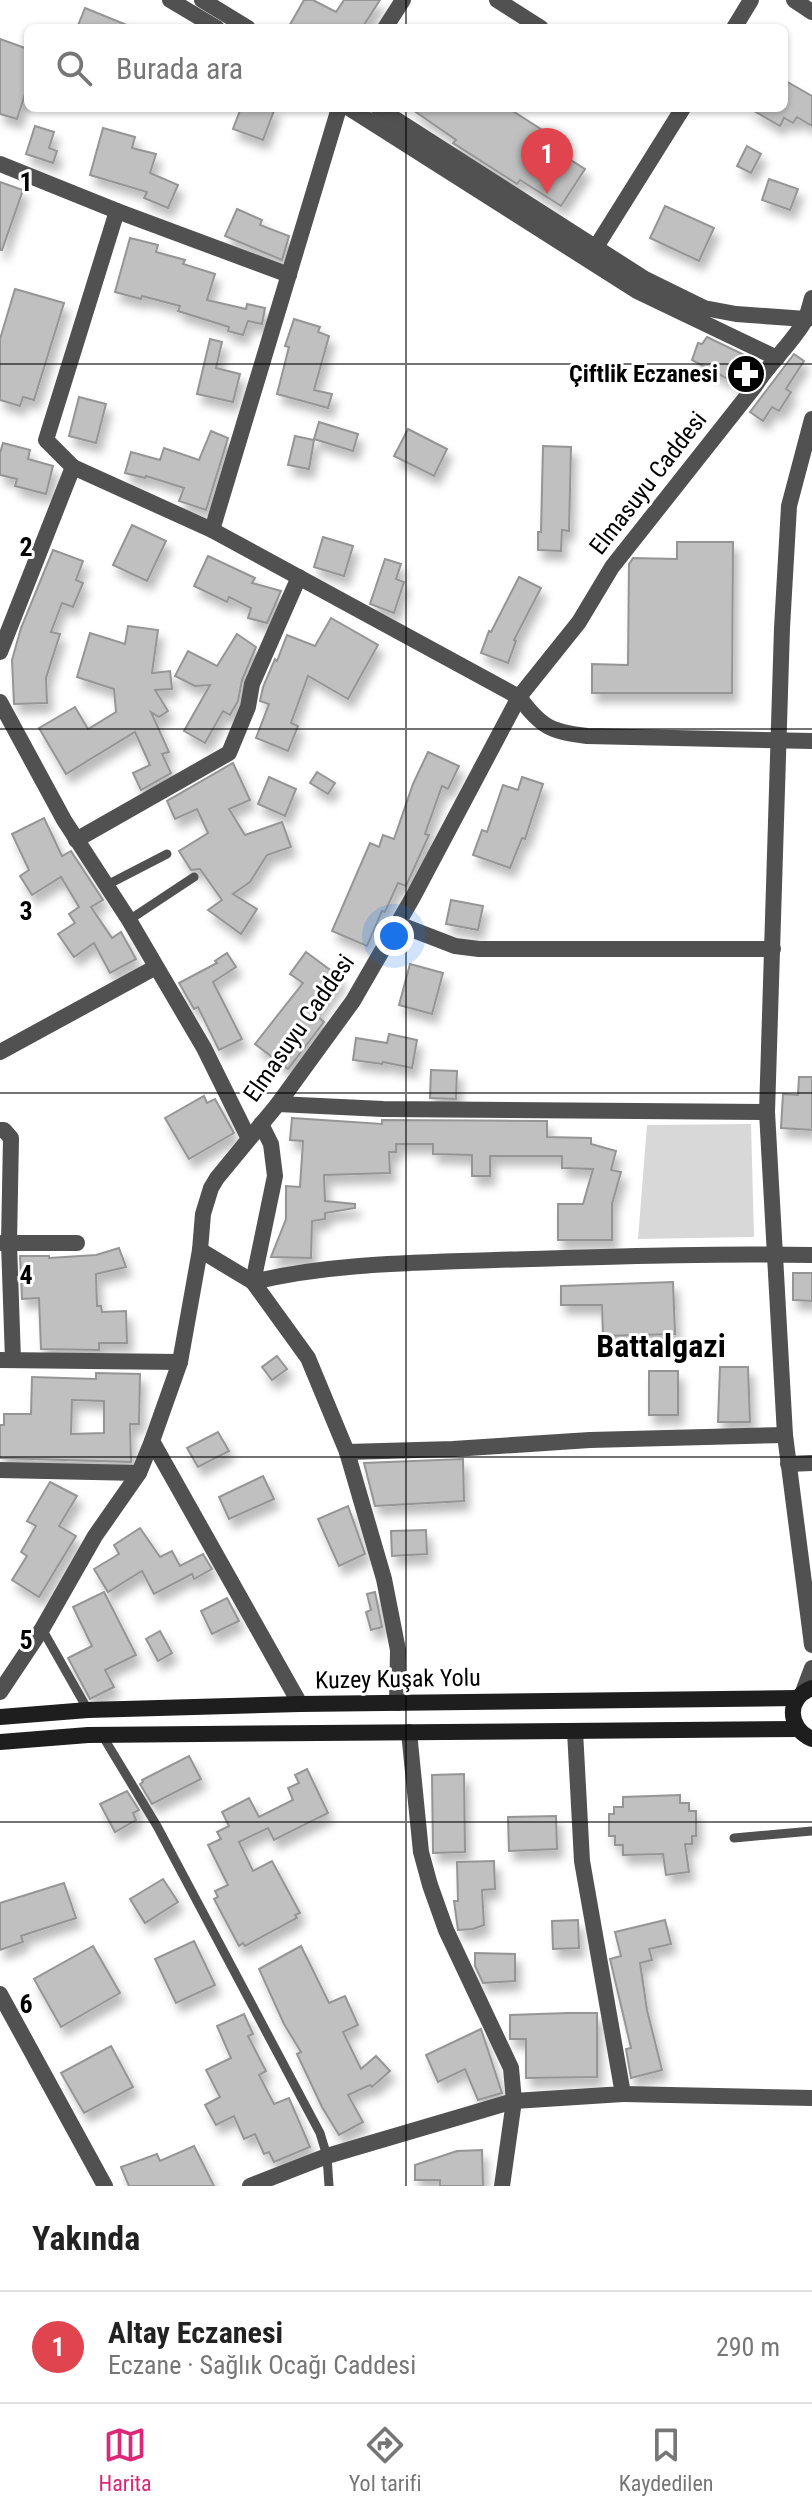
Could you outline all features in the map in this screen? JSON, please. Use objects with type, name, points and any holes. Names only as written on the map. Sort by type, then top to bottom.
[{"type":"main road","name":"Kuzey Kuşak Yolu","points":[[0,1717],[88,1710],[804,1692]]},
{"type":"main road","points":[[804,1692],[792,1713],[806,1736]]},
{"type":"main road","points":[[0,1742],[102,1735],[409,1732],[575,1731],[806,1736]]},
{"type":"street","points":[[170,0],[210,24]]},
{"type":"street","points":[[202,0],[241,24]]},
{"type":"street","points":[[388,24],[403,0]]},
{"type":"street","points":[[497,0],[535,24]]},
{"type":"street","points":[[736,24],[751,0]]},
{"type":"street","points":[[794,0],[812,12]]},
{"type":"street","points":[[212,530],[338,112]]},
{"type":"street","points":[[355,112],[637,291],[777,358]]},
{"type":"street","points":[[384,112],[645,279],[704,308],[736,314],[809,319]]},
{"type":"street","points":[[596,247],[675,112]]},
{"type":"street","points":[[0,164],[289,275]]},
{"type":"street","points":[[117,211],[46,440],[73,467],[212,530],[519,697],[543,726],[560,733],[812,741]]},
{"type":"street","name":"Elmasuyu Caddesi","points":[[0,1692],[42,1629],[95,1536],[139,1473],[180,1362],[200,1250],[203,1214],[211,1188],[248,1137],[278,1104],[353,1001],[398,924],[519,697],[579,622],[612,567],[809,319],[812,298]]},
{"type":"street","points":[[812,419],[807,461],[789,506],[782,628],[767,1112],[785,1435],[812,1645]]},
{"type":"street","points":[[0,652],[73,467]]},
{"type":"street","points":[[76,840],[229,753],[248,707],[252,684],[299,577]]},
{"type":"street","points":[[0,702],[76,840],[129,920],[204,1048],[248,1137]]},
{"type":"street","points":[[398,924],[455,946],[479,949],[773,949]]},
{"type":"street","points":[[0,1052],[156,967]]},
{"type":"street","points":[[278,1104],[383,1109],[767,1112]]},
{"type":"street","points":[[253,1282],[275,1176],[271,1144],[261,1124]]},
{"type":"street","points":[[0,1130],[11,1138],[4,1243],[7,1360],[180,1362]]},
{"type":"street","points":[[4,1243],[77,1243]]},
{"type":"street","points":[[200,1250],[253,1282],[308,1358],[347,1452],[384,1579],[398,1650],[397,1703]]},
{"type":"street","points":[[253,1282],[291,1272],[396,1264],[652,1255],[812,1255]]},
{"type":"street","points":[[347,1452],[590,1440],[785,1435]]},
{"type":"street","points":[[152,1441],[300,1704]]},
{"type":"street","points":[[788,1464],[812,1463]]},
{"type":"street","points":[[0,1470],[139,1473]]},
{"type":"street","points":[[804,1692],[812,1668]]},
{"type":"street","points":[[575,1731],[582,1861],[623,2094]]},
{"type":"street","points":[[409,1732],[421,1852],[430,1885],[446,1930],[511,2068],[514,2101],[502,2186]]},
{"type":"street","points":[[0,1994],[105,2186]]},
{"type":"street","points":[[250,2186],[327,2156],[514,2101],[623,2094],[812,2098]]},
{"type":"lane","points":[[107,885],[167,854]]},
{"type":"lane","points":[[129,920],[194,877]]},
{"type":"lane","points":[[42,1629],[88,1710]]},
{"type":"lane","points":[[102,1735],[157,1826],[320,2133],[327,2156],[329,2186]]},
{"type":"lane","points":[[734,1838],[812,1831]]},
{"type":"shaded area","points":[[751,1124],[754,1237],[638,1239],[647,1125]]},
{"type":"building","points":[[304,0],[313,0],[336,12],[344,0],[380,0],[365,24],[290,24]]},
{"type":"building","points":[[85,8],[124,24],[79,24]]},
{"type":"building","points":[[0,39],[24,48],[24,97],[17,119],[0,114]]},
{"type":"building","points":[[788,82],[812,96],[812,126],[797,117],[793,123],[784,118],[780,126],[756,112],[788,112]]},
{"type":"building","points":[[239,112],[274,112],[263,140],[233,129]]},
{"type":"building","points":[[416,112],[514,112],[550,135],[544,143],[585,169],[561,206],[520,180],[517,184],[453,143],[456,140]]},
{"type":"building","points":[[35,126],[54,132],[49,148],[57,151],[53,163],[26,154]]},
{"type":"building","points":[[103,128],[135,137],[132,148],[156,154],[150,173],[178,185],[168,208],[144,198],[147,192],[90,175]]},
{"type":"building","points":[[747,146],[761,154],[751,173],[737,166]]},
{"type":"building","points":[[769,179],[798,189],[790,210],[762,200]]},
{"type":"building","points":[[0,182],[23,190],[2,250],[0,250]]},
{"type":"building","points":[[665,206],[714,228],[699,261],[650,238]]},
{"type":"building","points":[[237,209],[262,220],[260,225],[289,236],[282,260],[225,236]]},
{"type":"building","points":[[130,238],[158,245],[156,252],[185,260],[183,264],[215,274],[207,300],[246,309],[247,304],[265,308],[262,324],[248,321],[243,335],[228,331],[229,327],[178,311],[180,306],[115,292]]},
{"type":"building","points":[[15,289],[64,303],[34,400],[23,397],[20,406],[0,400],[0,339]]},
{"type":"building","points":[[294,319],[320,327],[318,332],[329,336],[314,390],[332,394],[328,408],[277,394],[289,347],[285,346]]},
{"type":"building","points":[[707,337],[759,362],[741,386],[692,360],[698,343],[702,344]]},
{"type":"building","points":[[210,339],[222,342],[216,368],[240,374],[233,402],[197,394]]},
{"type":"building","points":[[794,354],[804,361],[786,389],[791,392],[779,411],[772,407],[763,421],[750,412]]},
{"type":"building","points":[[79,397],[106,404],[96,443],[69,436]]},
{"type":"building","points":[[319,422],[358,434],[353,451],[314,439]]},
{"type":"building","points":[[408,429],[447,449],[434,476],[394,456]]},
{"type":"building","points":[[211,431],[228,438],[206,510],[179,501],[184,488],[125,473],[131,452],[160,460],[164,448],[199,460]]},
{"type":"building","points":[[295,436],[314,440],[309,469],[288,465]]},
{"type":"building","points":[[3,443],[30,450],[28,459],[53,466],[46,494],[15,486],[17,479],[0,475]]},
{"type":"building","points":[[543,446],[571,447],[569,531],[562,530],[561,551],[538,550]]},
{"type":"building","points":[[132,525],[166,541],[147,581],[113,565]]},
{"type":"building","points":[[323,537],[353,546],[344,576],[314,567]]},
{"type":"building","points":[[677,542],[733,542],[732,693],[592,693],[592,664],[628,665],[629,564],[633,558],[677,559]]},
{"type":"building","points":[[53,550],[83,561],[76,580],[83,583],[73,607],[62,603],[51,632],[60,634],[46,678],[47,703],[14,704],[12,660],[21,628]]},
{"type":"building","points":[[208,556],[255,578],[252,583],[281,591],[267,623],[248,618],[251,608],[229,597],[227,602],[194,586]]},
{"type":"building","points":[[385,559],[401,564],[396,579],[404,582],[394,613],[370,604]]},
{"type":"building","points":[[519,577],[541,588],[514,640],[508,663],[481,653],[489,631]]},
{"type":"building","points":[[331,618],[378,645],[348,699],[308,676],[291,723],[298,726],[288,751],[256,738],[269,704],[260,701],[263,687],[287,635],[315,646]]},
{"type":"building","points":[[128,626],[158,630],[152,673],[170,671],[172,689],[155,690],[168,711],[159,717],[151,712],[169,752],[162,754],[171,773],[141,790],[133,773],[150,765],[135,732],[66,774],[39,728],[75,707],[88,729],[116,712],[114,689],[77,677],[90,633],[125,644]]},
{"type":"building","points":[[237,634],[256,647],[242,680],[238,701],[230,715],[223,711],[205,743],[184,731],[210,685],[195,686],[175,676],[188,651],[217,666]]},
{"type":"building","points":[[428,752],[459,766],[448,789],[442,786],[425,834],[429,835],[406,886],[398,883],[367,946],[332,931],[370,843],[379,847],[383,835],[394,839]]},
{"type":"building","points":[[233,763],[250,800],[229,809],[245,835],[282,822],[291,847],[267,855],[250,882],[233,894],[257,909],[241,934],[208,910],[222,900],[200,869],[191,870],[179,851],[208,833],[197,809],[175,819],[167,801]]},
{"type":"building","points":[[317,772],[335,783],[328,794],[310,783]]},
{"type":"building","points":[[269,777],[296,789],[285,816],[258,804]]},
{"type":"building","points":[[522,777],[543,784],[525,839],[522,838],[510,868],[473,855],[482,830],[487,832],[503,785],[518,790]]},
{"type":"building","points":[[44,818],[62,856],[71,851],[103,900],[91,907],[112,938],[121,932],[136,959],[110,973],[94,943],[74,957],[58,934],[75,923],[69,914],[79,907],[61,877],[32,895],[20,876],[29,870],[12,834]]},
{"type":"building","points":[[451,900],[483,906],[478,930],[446,924]]},
{"type":"building","points":[[306,952],[341,978],[315,1014],[324,1022],[288,1069],[255,1044],[303,983],[290,974]]},
{"type":"building","points":[[227,953],[236,967],[213,982],[242,1039],[219,1050],[198,1007],[194,1009],[179,983],[217,963],[215,961]]},
{"type":"building","points":[[410,964],[443,973],[432,1014],[399,1005]]},
{"type":"building","points":[[389,1034],[417,1040],[412,1068],[353,1060],[356,1038],[387,1043]]},
{"type":"building","points":[[431,1070],[457,1071],[456,1099],[430,1098]]},
{"type":"building","points":[[799,1077],[812,1077],[812,1130],[781,1128],[783,1094],[798,1095]]},
{"type":"building","points":[[204,1096],[207,1103],[215,1099],[234,1133],[189,1159],[165,1118]]},
{"type":"building","points":[[292,1118],[382,1124],[382,1120],[547,1121],[547,1137],[591,1138],[591,1144],[616,1151],[611,1170],[621,1172],[612,1204],[612,1240],[558,1240],[558,1204],[583,1204],[593,1169],[562,1168],[562,1156],[490,1156],[490,1176],[472,1176],[472,1155],[433,1154],[433,1144],[396,1144],[396,1152],[389,1152],[390,1173],[324,1175],[325,1201],[355,1204],[355,1208],[325,1213],[325,1219],[312,1221],[311,1258],[271,1257],[286,1219],[286,1186],[300,1187],[303,1141],[290,1140]]},
{"type":"building","points":[[119,1248],[126,1267],[96,1274],[97,1306],[101,1306],[102,1312],[126,1311],[127,1343],[99,1343],[99,1350],[41,1349],[39,1298],[22,1299],[20,1256],[96,1255]]},
{"type":"building","points":[[793,1273],[812,1273],[812,1301],[793,1300]]},
{"type":"building","points":[[673,1282],[675,1334],[603,1336],[602,1305],[561,1305],[561,1286]]},
{"type":"building","points":[[277,1356],[287,1369],[272,1380],[262,1367]]},
{"type":"building","points":[[720,1367],[748,1367],[750,1422],[718,1422]]},
{"type":"building","points":[[649,1371],[678,1371],[678,1415],[649,1415]]},
{"type":"building","points":[[96,1373],[140,1374],[139,1424],[130,1424],[131,1462],[0,1458],[0,1425],[4,1425],[4,1414],[31,1414],[32,1377],[96,1379]],"holes":[[[72,1400],[104,1401],[104,1433],[71,1434]]]},
{"type":"building","points":[[218,1432],[229,1451],[198,1467],[187,1448]]},
{"type":"building","points":[[463,1459],[464,1501],[375,1506],[364,1463]]},
{"type":"building","points":[[263,1476],[274,1499],[229,1519],[219,1497]]},
{"type":"building","points":[[50,1482],[77,1496],[59,1526],[76,1536],[39,1597],[12,1580],[27,1556],[21,1552],[36,1526],[27,1521]]},
{"type":"building","points":[[348,1506],[365,1554],[339,1566],[318,1519]]},
{"type":"building","points":[[140,1528],[160,1557],[172,1551],[180,1566],[203,1554],[212,1569],[194,1579],[192,1574],[154,1594],[142,1571],[108,1592],[94,1569],[119,1554],[114,1545]]},
{"type":"building","points":[[426,1530],[427,1554],[392,1556],[391,1531]]},
{"type":"building","points":[[104,1592],[136,1655],[105,1670],[114,1687],[90,1699],[68,1658],[92,1646],[73,1607]]},
{"type":"building","points":[[375,1592],[382,1627],[371,1630],[366,1612],[371,1610],[367,1594]]},
{"type":"building","points":[[227,1598],[239,1621],[212,1634],[201,1611]]},
{"type":"building","points":[[160,1631],[172,1653],[158,1661],[146,1639]]},
{"type":"building","points":[[189,1756],[201,1779],[152,1804],[140,1784],[142,1780]]},
{"type":"building","points":[[307,1769],[328,1813],[274,1840],[268,1828],[239,1842],[253,1871],[272,1861],[300,1913],[295,1915],[297,1918],[245,1946],[243,1943],[239,1946],[214,1899],[218,1897],[215,1891],[228,1885],[208,1845],[221,1839],[217,1832],[229,1826],[222,1812],[249,1798],[259,1817],[293,1800],[288,1788],[299,1783],[295,1775]]},
{"type":"building","points":[[464,1774],[465,1852],[433,1853],[432,1775]]},
{"type":"building","points":[[127,1791],[139,1810],[133,1813],[136,1820],[115,1832],[100,1804]]},
{"type":"building","points":[[680,1795],[680,1803],[689,1803],[689,1811],[696,1811],[696,1836],[692,1836],[692,1844],[685,1844],[689,1872],[666,1875],[663,1854],[623,1855],[623,1845],[615,1845],[615,1836],[609,1836],[609,1814],[614,1814],[614,1807],[623,1807],[623,1797]]},
{"type":"building","points":[[556,1816],[557,1849],[509,1851],[508,1817]]},
{"type":"building","points":[[494,1861],[495,1889],[482,1890],[484,1925],[458,1930],[454,1901],[458,1901],[457,1862]]},
{"type":"building","points":[[163,1879],[178,1902],[145,1923],[130,1899]]},
{"type":"building","points":[[64,1883],[76,1918],[21,1936],[23,1942],[0,1950],[0,1903]]},
{"type":"building","points":[[578,1920],[579,1948],[553,1949],[552,1921]]},
{"type":"building","points":[[665,1920],[671,1944],[649,1949],[652,1960],[640,1963],[647,2010],[662,2070],[631,2078],[626,2049],[631,2048],[610,1959],[621,1956],[615,1932]]},
{"type":"building","points":[[194,1941],[215,1985],[176,2003],[155,1959]]},
{"type":"building","points":[[93,1946],[120,1993],[61,2027],[34,1979]]},
{"type":"building","points":[[301,1946],[329,2003],[345,1996],[358,2025],[343,2032],[361,2069],[376,2056],[390,2071],[372,2087],[370,2085],[348,2095],[363,2122],[339,2135],[322,2107],[297,2054],[301,2052],[284,2024],[259,1969]]},
{"type":"building","points":[[475,1953],[515,1954],[515,1981],[483,1983],[475,1966]]},
{"type":"building","points":[[597,2013],[597,2077],[526,2078],[526,2039],[510,2039],[510,2015]]},
{"type":"building","points":[[244,2014],[253,2034],[248,2036],[266,2071],[259,2075],[274,2104],[289,2098],[310,2147],[274,2162],[269,2152],[264,2154],[255,2134],[244,2139],[234,2116],[216,2125],[205,2105],[220,2097],[206,2070],[231,2058],[217,2026]]},
{"type":"building","points":[[481,2029],[502,2093],[478,2100],[465,2069],[438,2082],[426,2055]]},
{"type":"building","points":[[111,2046],[133,2087],[84,2113],[61,2073]]},
{"type":"building","points":[[194,2146],[214,2186],[129,2186],[121,2167],[157,2154],[160,2161]]},
{"type":"building","points":[[482,2150],[483,2186],[440,2186],[440,2180],[415,2180],[415,2165],[457,2151]]},
{"type":"place","name":"Altay Eczanesi","points":[[547,194]]},
{"type":"place","name":"Çiftlik Eczanesi","points":[[746,374]]},
{"type":"district","name":"Battalgazi","points":[[661,1346]]}]
